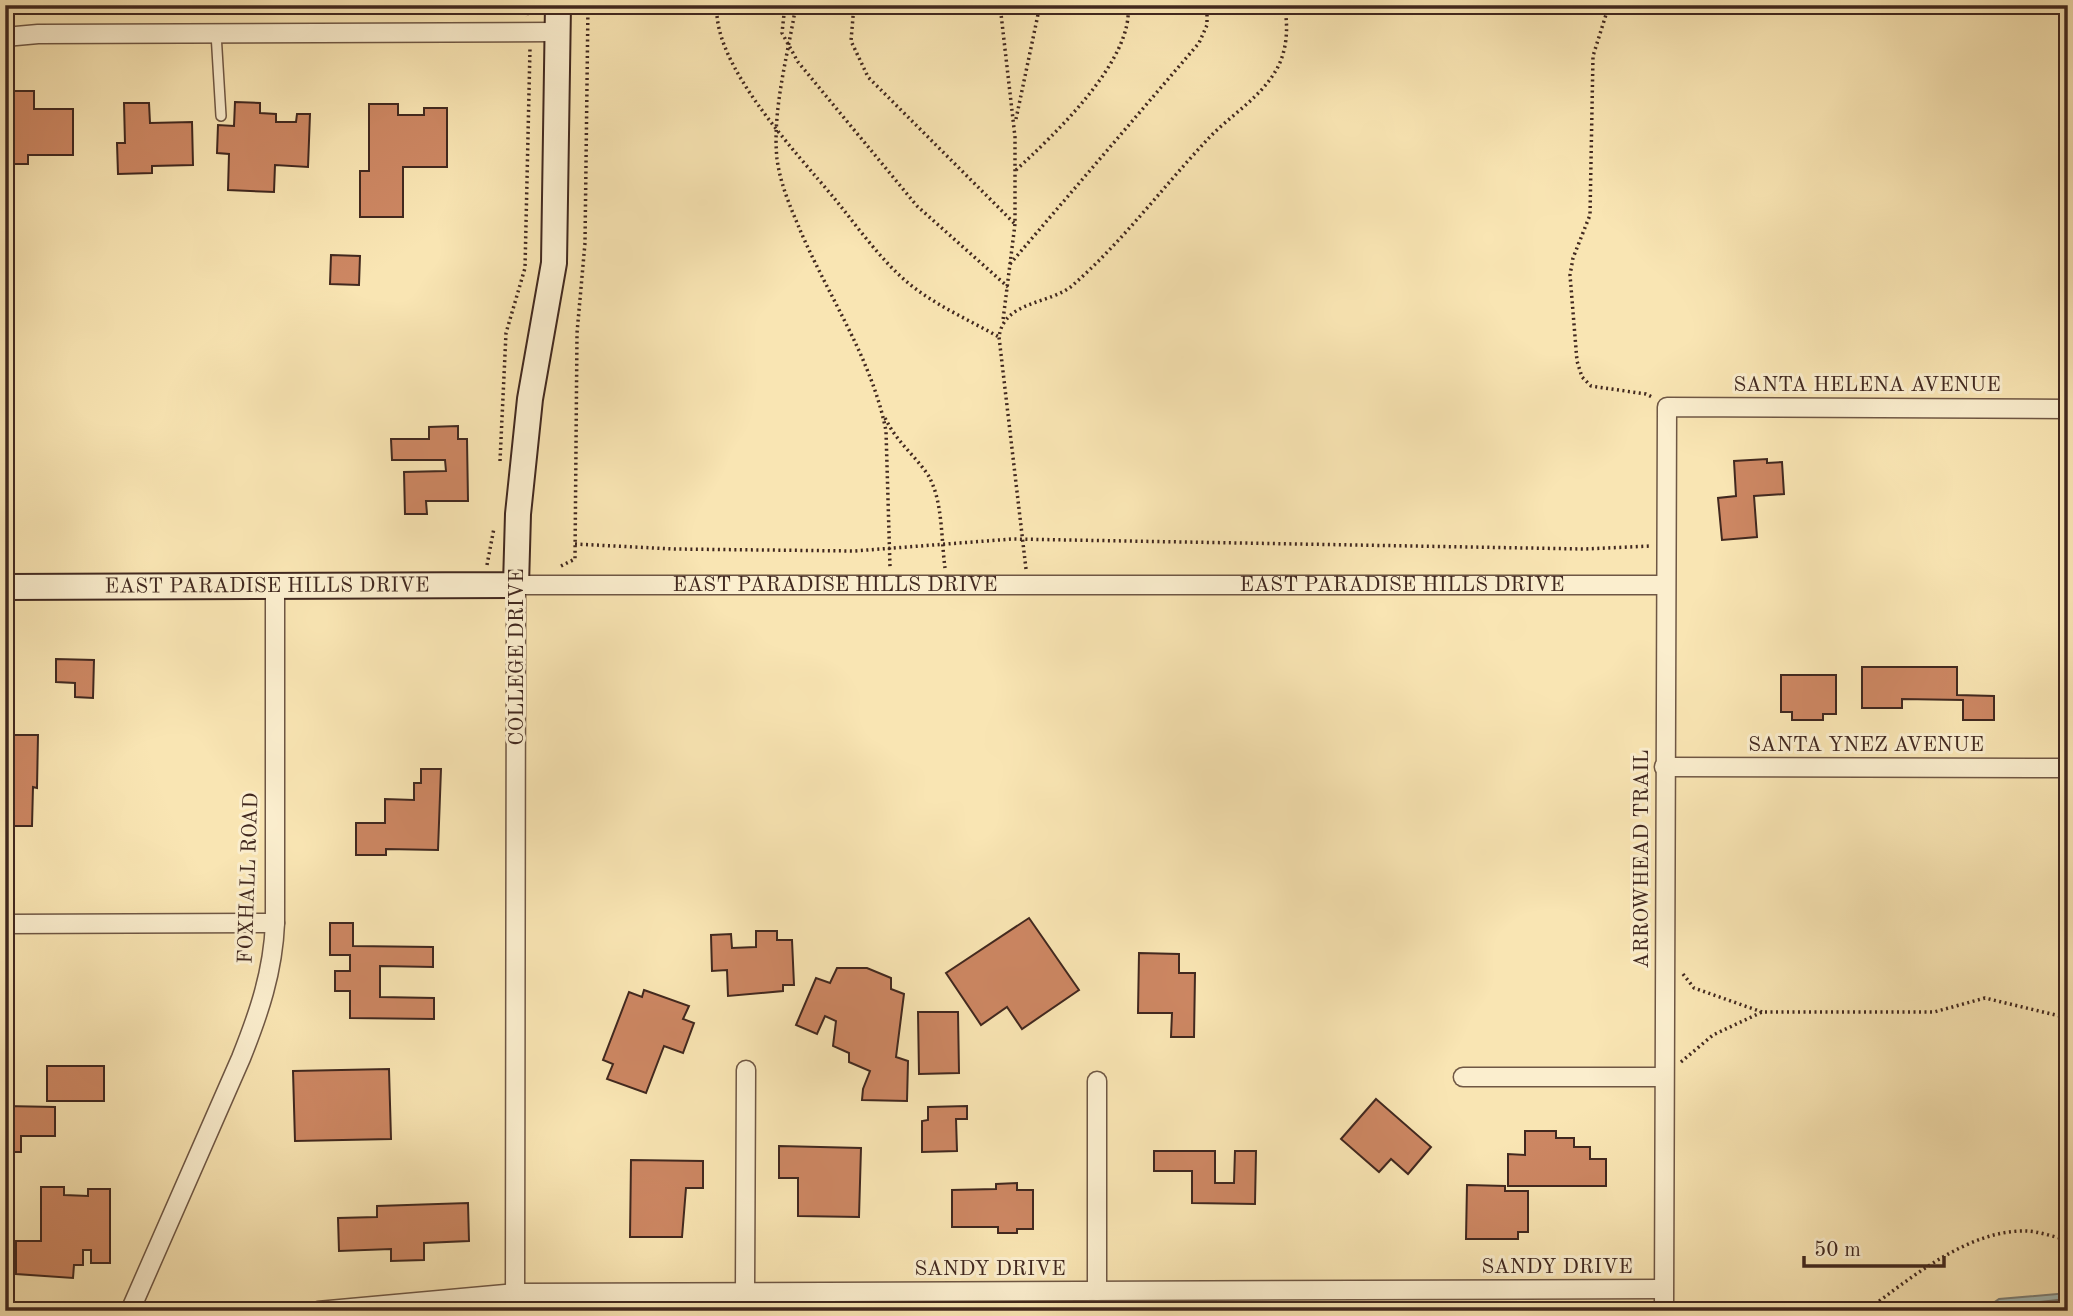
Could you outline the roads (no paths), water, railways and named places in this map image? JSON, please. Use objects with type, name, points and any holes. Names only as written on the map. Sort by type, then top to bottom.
[{"type":"main road","name":"COLLEGE DRIVE","points":[[516,585],[518,514],[530,399],[554,263],[558,5]]},
{"type":"main road","name":"EAST PARADISE HILLS DRIVE","points":[[5,587],[516,585]]},
{"type":"street","points":[[5,37],[557,32]]},
{"type":"street","name":"SANTA HELENA AVENUE","points":[[1667,407],[2068,409]]},
{"type":"street","name":"ARROWHEAD TRAIL","points":[[1664,1311],[1667,407]]},
{"type":"street","name":"EAST PARADISE HILLS DRIVE","points":[[516,585],[1665,585]]},
{"type":"street","name":"COLLEGE DRIVE","points":[[515,1302],[516,585]]},
{"type":"street","name":"FOXHALL ROAD","points":[[130,1311],[257,1019],[271,967],[275,923],[275,586]]},
{"type":"street","name":"SANTA YNEZ AVENUE","points":[[1664,767],[2068,768]]},
{"type":"street","points":[[5,924],[275,923]]},
{"type":"street","points":[[745,1292],[746,1070]]},
{"type":"street","points":[[1463,1077],[1664,1077]]},
{"type":"street","points":[[1097,1081],[1097,1291]]},
{"type":"street","name":"SANDY DRIVE","points":[[318,1311],[745,1292],[1663,1289]]},
{"type":"lane","points":[[216,33],[221,116]]},
{"type":"water","points":[[2068,1293],[2068,1311],[1982,1311],[1999,1299]]}]
